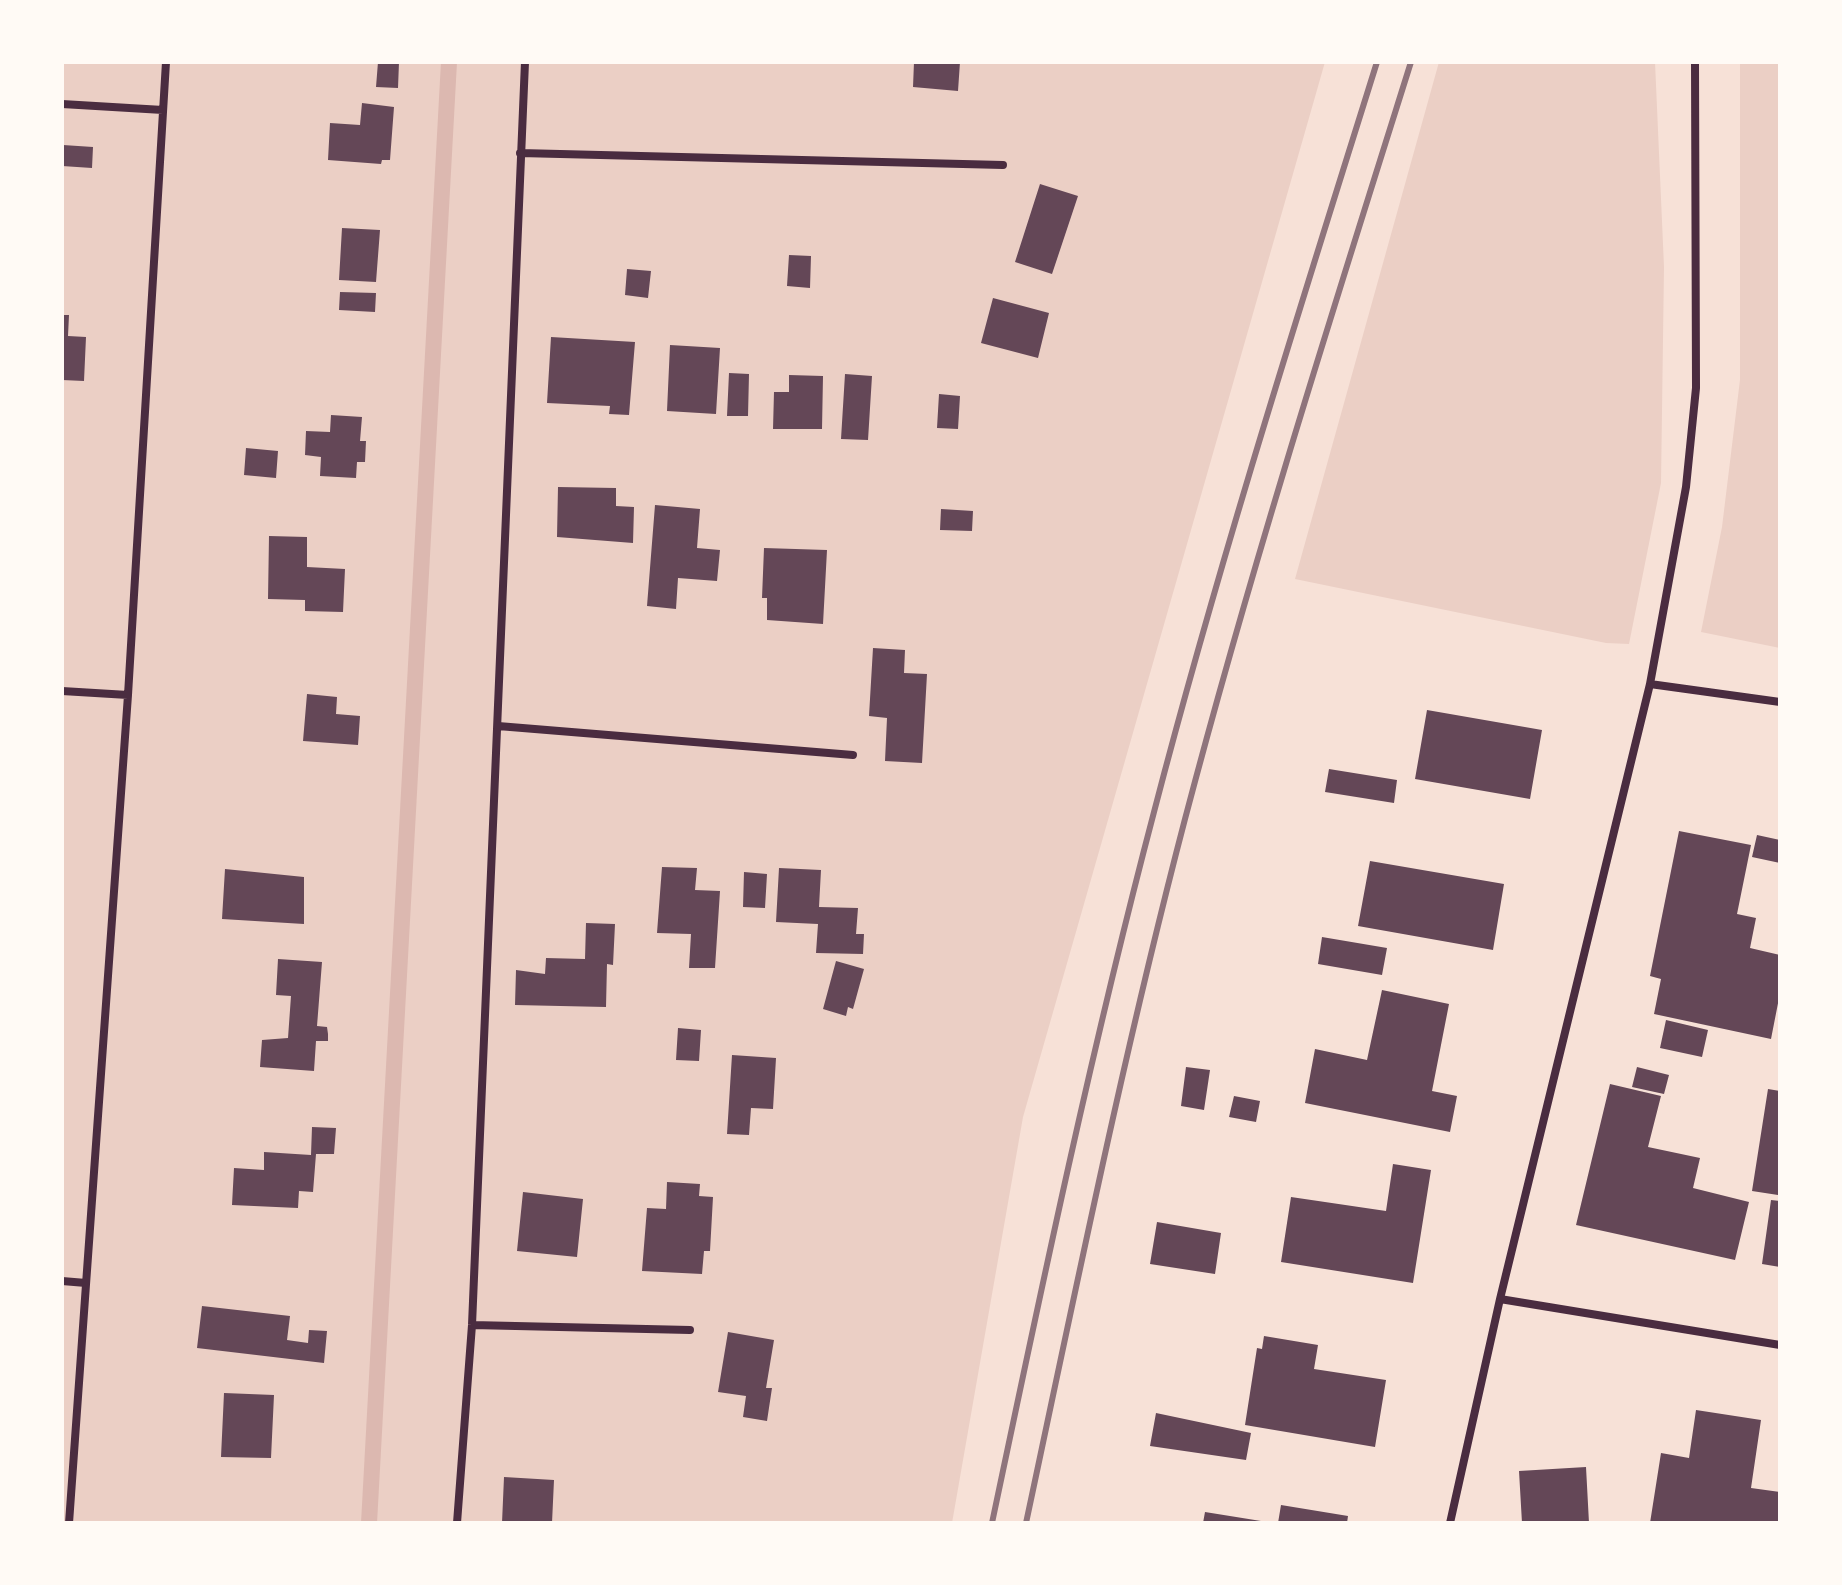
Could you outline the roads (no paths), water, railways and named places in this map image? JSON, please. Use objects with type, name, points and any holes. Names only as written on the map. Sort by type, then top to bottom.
[{"type":"street","points":[[69,1523],[128,695],[166,62]]},
{"type":"street","points":[[457,1523],[472,1325],[525,62]]},
{"type":"street","points":[[1450,1523],[1500,1299],[1650,684],[1686,487],[1696,388],[1695,62]]},
{"type":"street","points":[[62,104],[163,110]]},
{"type":"street","points":[[520,153],[1003,165]]},
{"type":"street","points":[[1650,684],[1780,702]]},
{"type":"street","points":[[62,691],[128,695]]},
{"type":"street","points":[[498,726],[853,755]]},
{"type":"street","points":[[62,1281],[86,1283]]},
{"type":"street","points":[[1500,1299],[1780,1345]]},
{"type":"street","points":[[472,1325],[690,1330]]},
{"type":"waterway","points":[[369,1523],[449,62]]},
{"type":"railway","points":[[992,1523],[1089,1077],[1179,717],[1233,529],[1377,62]]},
{"type":"railway","points":[[1026,1523],[1121,1082],[1185,819],[1265,534],[1411,62]]}]
